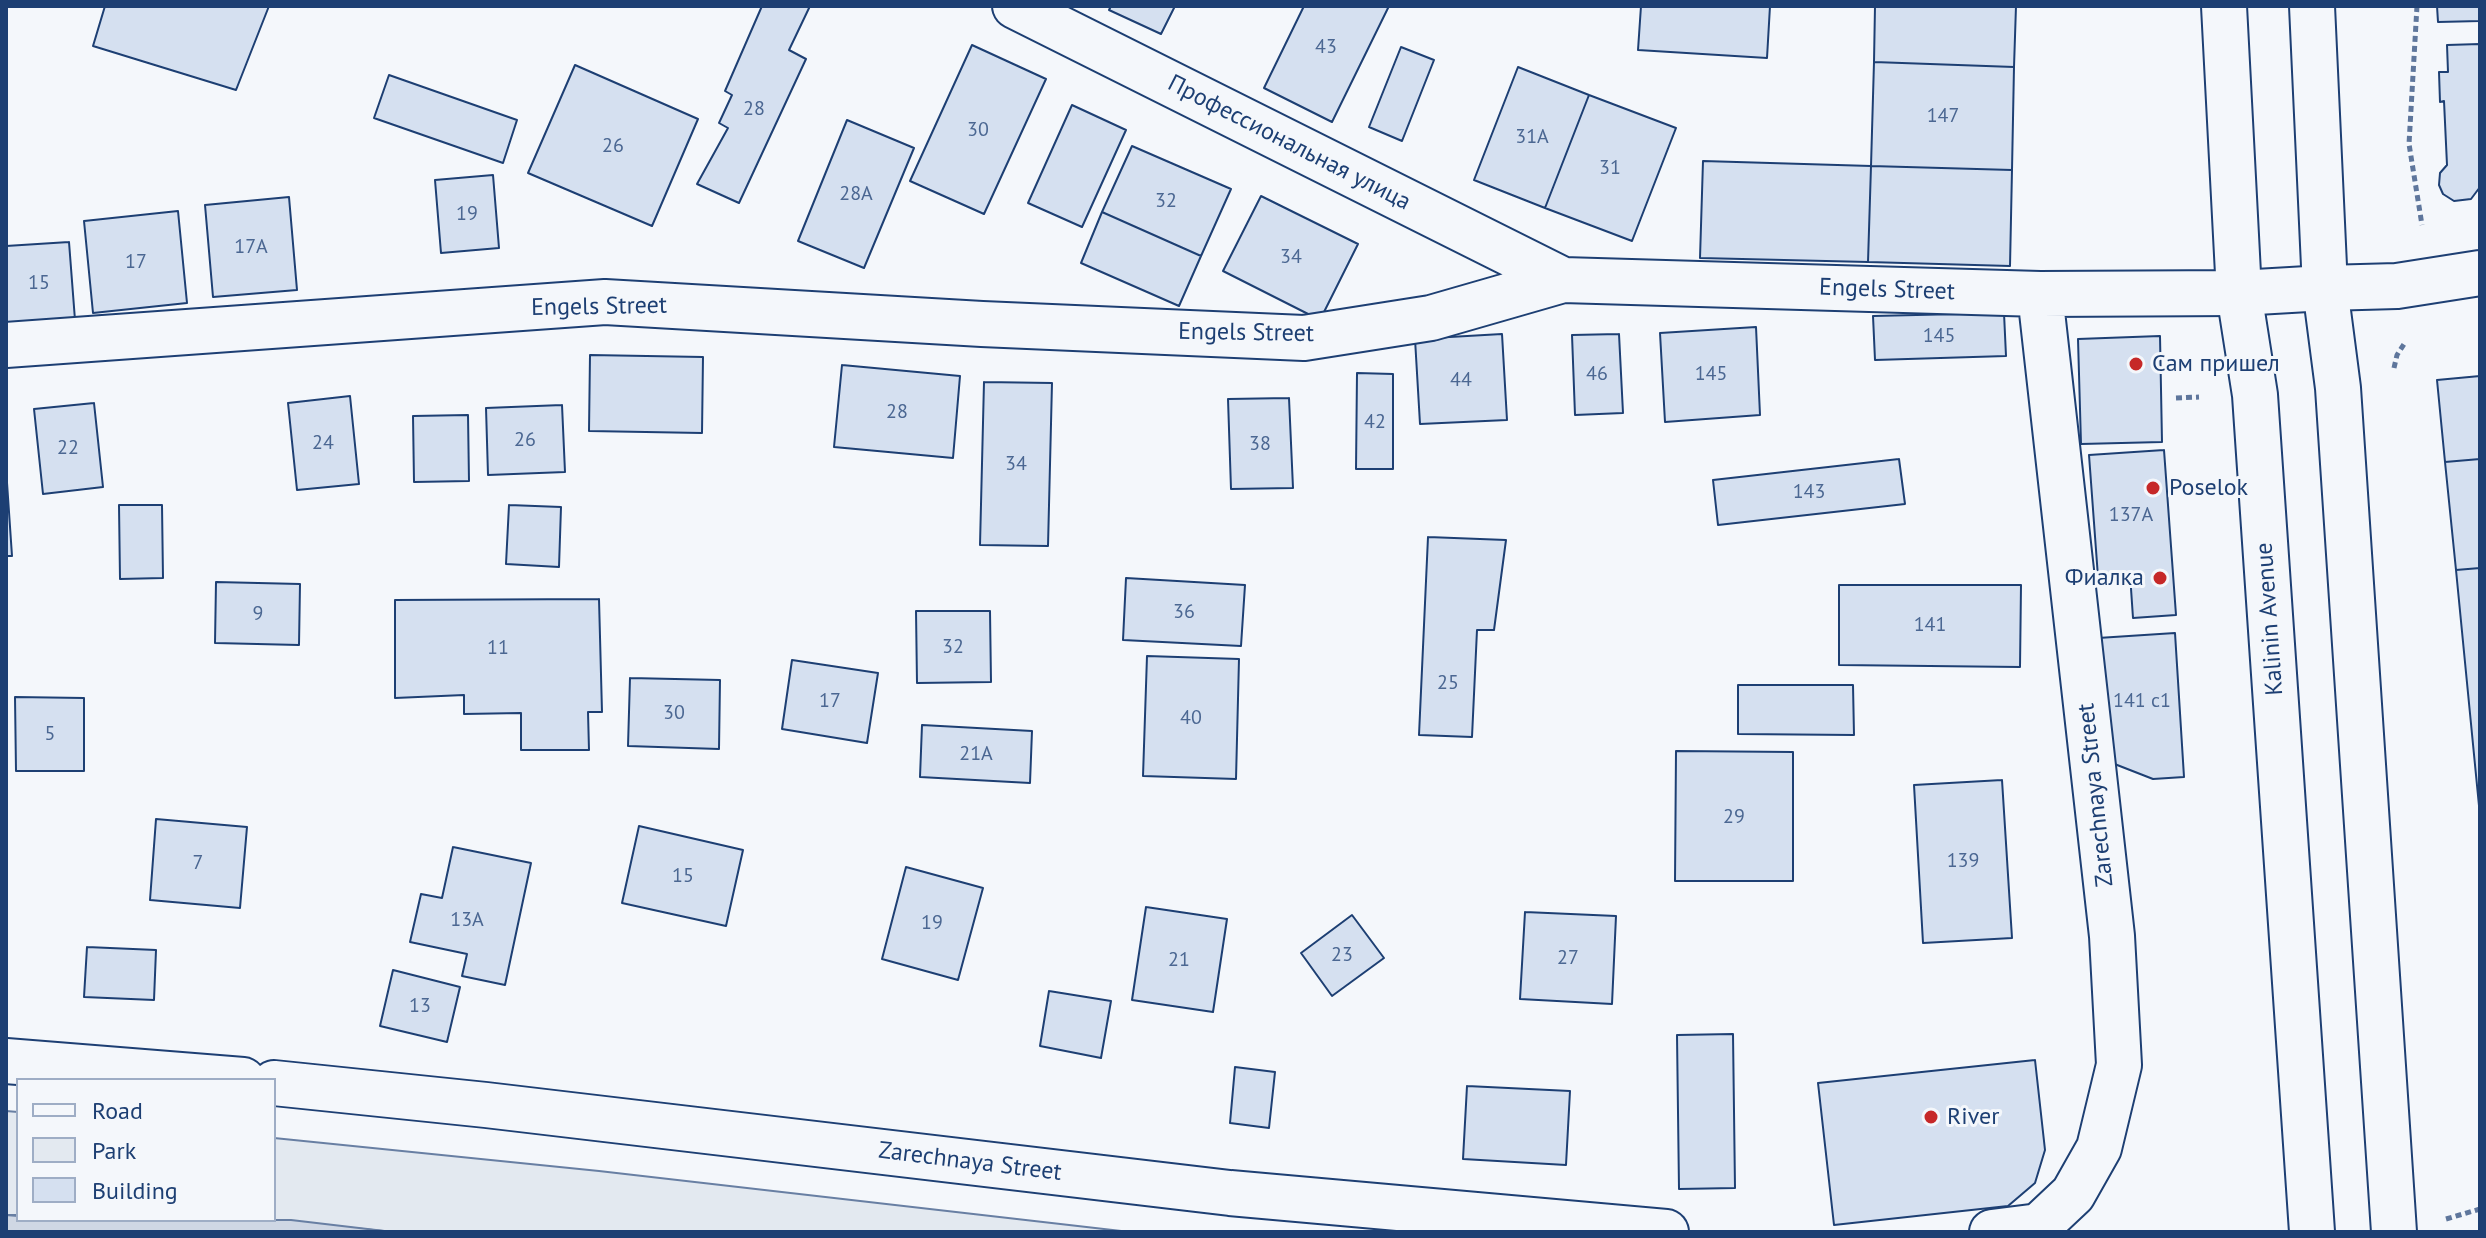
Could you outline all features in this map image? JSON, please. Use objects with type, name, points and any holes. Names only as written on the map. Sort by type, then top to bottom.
[{"type":"street","name":"Профессиональная улица","points":[[1015,6],[1563,280]]},
{"type":"street","name":"Kalinin Avenue","points":[[2224,6],[2239,293],[2255,395],[2312,1232]]},
{"type":"street","points":[[2312,6],[2325,288],[2338,388],[2394,1232]]},
{"type":"street","name":"Engels Street","points":[[6,345],[605,302],[1304,338],[1431,318],[1563,280],[2040,294],[2239,293],[2397,286],[2480,273]]},
{"type":"street","name":"Zarechnaya Street","points":[[1992,1232],[2039,1226],[2073,1194],[2099,1148],[2119,1065],[2112,936],[2040,294]]},
{"type":"street","points":[[6,1061],[218,1078]]},
{"type":"street","name":"Zarechnaya Street","points":[[276,1083],[518,1108],[1230,1193],[1666,1232]]},
{"type":"path","points":[[2417,6],[2409,144],[2431,281]]},
{"type":"path","points":[[2442,1221],[2480,1209]]},
{"type":"green space","points":[[6,1111],[16,1112],[16,1215],[6,1215]]},
{"type":"green space","points":[[276,1138],[599,1171],[1130,1232],[393,1232],[276,1220]]},
{"type":"shaded area","points":[[6,1215],[16,1216],[16,1222],[291,1220],[393,1232],[6,1232]]},
{"type":"building","points":[[105,6],[269,6],[236,90],[93,46]]},
{"type":"building","points":[[762,6],[810,6],[789,50],[806,59],[739,203],[697,184],[728,128],[719,123],[732,95],[725,91]]},
{"type":"building","points":[[1111,6],[1175,6],[1161,34],[1109,10]]},
{"type":"building","points":[[1304,6],[1389,6],[1332,122],[1264,88]]},
{"type":"building","points":[[1641,6],[1770,6],[1767,58],[1638,50]]},
{"type":"building","points":[[1875,6],[2016,6],[2014,67],[1874,62]]},
{"type":"building","points":[[2437,6],[2480,6],[2480,21],[2438,22]]},
{"type":"building","points":[[2480,44],[2480,187],[2471,199],[2454,201],[2443,194],[2439,185],[2440,173],[2447,165],[2444,101],[2440,102],[2439,72],[2448,72],[2447,45]]},
{"type":"building","points":[[972,45],[1046,79],[984,214],[910,181]]},
{"type":"building","points":[[1401,47],[1434,60],[1402,141],[1369,127]]},
{"type":"building","points":[[1874,62],[2014,67],[2012,170],[1871,166]]},
{"type":"building","points":[[575,65],[698,119],[652,226],[528,173]]},
{"type":"building","points":[[1518,67],[1589,95],[1545,208],[1474,180]]},
{"type":"building","points":[[389,75],[517,120],[503,163],[374,118]]},
{"type":"building","points":[[1589,95],[1676,128],[1632,241],[1545,208]]},
{"type":"building","points":[[1072,105],[1126,130],[1082,227],[1028,203]]},
{"type":"building","points":[[847,120],[914,148],[864,268],[798,241]]},
{"type":"building","points":[[1132,146],[1231,189],[1201,256],[1102,212]]},
{"type":"building","points":[[1703,161],[1871,166],[1868,262],[1700,258]]},
{"type":"building","points":[[1871,166],[2012,170],[2010,266],[1868,262]]},
{"type":"building","points":[[493,175],[499,248],[441,253],[435,180]]},
{"type":"building","points":[[1261,196],[1358,244],[1320,320],[1223,271]]},
{"type":"building","points":[[289,197],[297,290],[213,297],[205,205]]},
{"type":"building","points":[[178,211],[187,303],[93,313],[84,221]]},
{"type":"building","points":[[1102,212],[1201,256],[1179,306],[1081,263]]},
{"type":"building","points":[[69,242],[75,320],[6,325],[6,246]]},
{"type":"building","points":[[2004,313],[2006,356],[1875,360],[1873,316]]},
{"type":"building","points":[[1756,327],[1760,415],[1665,422],[1660,333]]},
{"type":"building","points":[[1502,334],[1507,420],[1420,424],[1415,339]]},
{"type":"building","points":[[1619,334],[1623,413],[1575,415],[1572,335]]},
{"type":"building","points":[[2160,336],[2162,442],[2081,444],[2078,339]]},
{"type":"building","points":[[590,355],[703,357],[702,433],[589,431]]},
{"type":"building","points":[[842,365],[960,376],[953,458],[834,447]]},
{"type":"building","points":[[1357,373],[1393,374],[1393,469],[1356,469]]},
{"type":"building","points":[[2480,376],[2480,459],[2445,462],[2437,380]]},
{"type":"building","points":[[984,382],[1052,383],[1048,546],[980,545]]},
{"type":"building","points":[[350,396],[359,484],[297,490],[288,403]]},
{"type":"building","points":[[1289,398],[1293,488],[1231,489],[1228,399]]},
{"type":"building","points":[[94,403],[103,487],[43,494],[34,409]]},
{"type":"building","points":[[562,405],[565,472],[488,475],[486,408]]},
{"type":"building","points":[[468,415],[469,481],[414,482],[413,416]]},
{"type":"building","points":[[2164,450],[2176,615],[2133,618],[2130,574],[2098,577],[2089,455]]},
{"type":"building","points":[[1899,459],[1905,504],[1718,525],[1713,480]]},
{"type":"building","points":[[2480,459],[2480,568],[2456,570],[2445,462]]},
{"type":"building","points":[[6,468],[12,556],[6,556]]},
{"type":"building","points":[[119,505],[162,505],[163,578],[120,579]]},
{"type":"building","points":[[509,505],[561,507],[559,567],[506,564]]},
{"type":"building","points":[[1428,537],[1506,540],[1494,630],[1477,630],[1472,737],[1419,735]]},
{"type":"building","points":[[2480,568],[2480,816],[2456,570]]},
{"type":"building","points":[[1126,578],[1245,585],[1241,646],[1123,640]]},
{"type":"building","points":[[216,582],[300,584],[299,645],[215,643]]},
{"type":"building","points":[[1839,585],[2021,585],[2020,667],[1839,665]]},
{"type":"building","points":[[599,599],[602,712],[588,712],[589,750],[521,750],[521,713],[464,714],[464,695],[395,698],[395,600]]},
{"type":"building","points":[[916,611],[990,611],[991,682],[917,683]]},
{"type":"building","points":[[2175,633],[2184,777],[2153,779],[2112,763],[2098,638]]},
{"type":"building","points":[[1147,656],[1239,659],[1236,779],[1143,776]]},
{"type":"building","points":[[792,660],[878,673],[867,743],[782,729]]},
{"type":"building","points":[[630,678],[720,680],[719,749],[628,746]]},
{"type":"building","points":[[1738,685],[1853,685],[1854,735],[1738,734]]},
{"type":"building","points":[[15,697],[84,698],[84,771],[16,771]]},
{"type":"building","points":[[922,725],[1032,731],[1030,783],[920,777]]},
{"type":"building","points":[[1676,751],[1793,752],[1793,881],[1675,881]]},
{"type":"building","points":[[2002,780],[2012,938],[1923,943],[1914,785]]},
{"type":"building","points":[[156,819],[247,827],[240,908],[150,900]]},
{"type":"building","points":[[639,826],[743,850],[726,926],[622,903]]},
{"type":"building","points":[[453,847],[531,863],[505,985],[462,976],[467,954],[410,942],[421,894],[442,898]]},
{"type":"building","points":[[906,867],[983,888],[958,980],[882,959]]},
{"type":"building","points":[[1146,907],[1227,919],[1213,1012],[1132,1000]]},
{"type":"building","points":[[1525,912],[1616,916],[1612,1004],[1520,999]]},
{"type":"building","points":[[1352,915],[1384,958],[1332,996],[1301,953]]},
{"type":"building","points":[[87,947],[156,950],[154,1000],[84,997]]},
{"type":"building","points":[[393,970],[460,987],[447,1042],[380,1026]]},
{"type":"building","points":[[1049,991],[1111,1001],[1101,1058],[1040,1046]]},
{"type":"building","points":[[1733,1034],[1735,1188],[1679,1189],[1677,1035]]},
{"type":"building","name":"River","points":[[2035,1060],[2045,1150],[2035,1183],[2008,1206],[1834,1225],[1818,1083]]},
{"type":"building","points":[[1235,1067],[1275,1072],[1269,1128],[1230,1123]]},
{"type":"building","points":[[1467,1086],[1570,1091],[1566,1165],[1463,1159]]},
{"type":"place","name":"Сам пришел","points":[[2136,364]]},
{"type":"place","name":"Poselok","points":[[2153,488]]},
{"type":"place","name":"Фиалка","points":[[2160,578]]},
{"type":"place","name":"River","points":[[1931,1117]]}]
